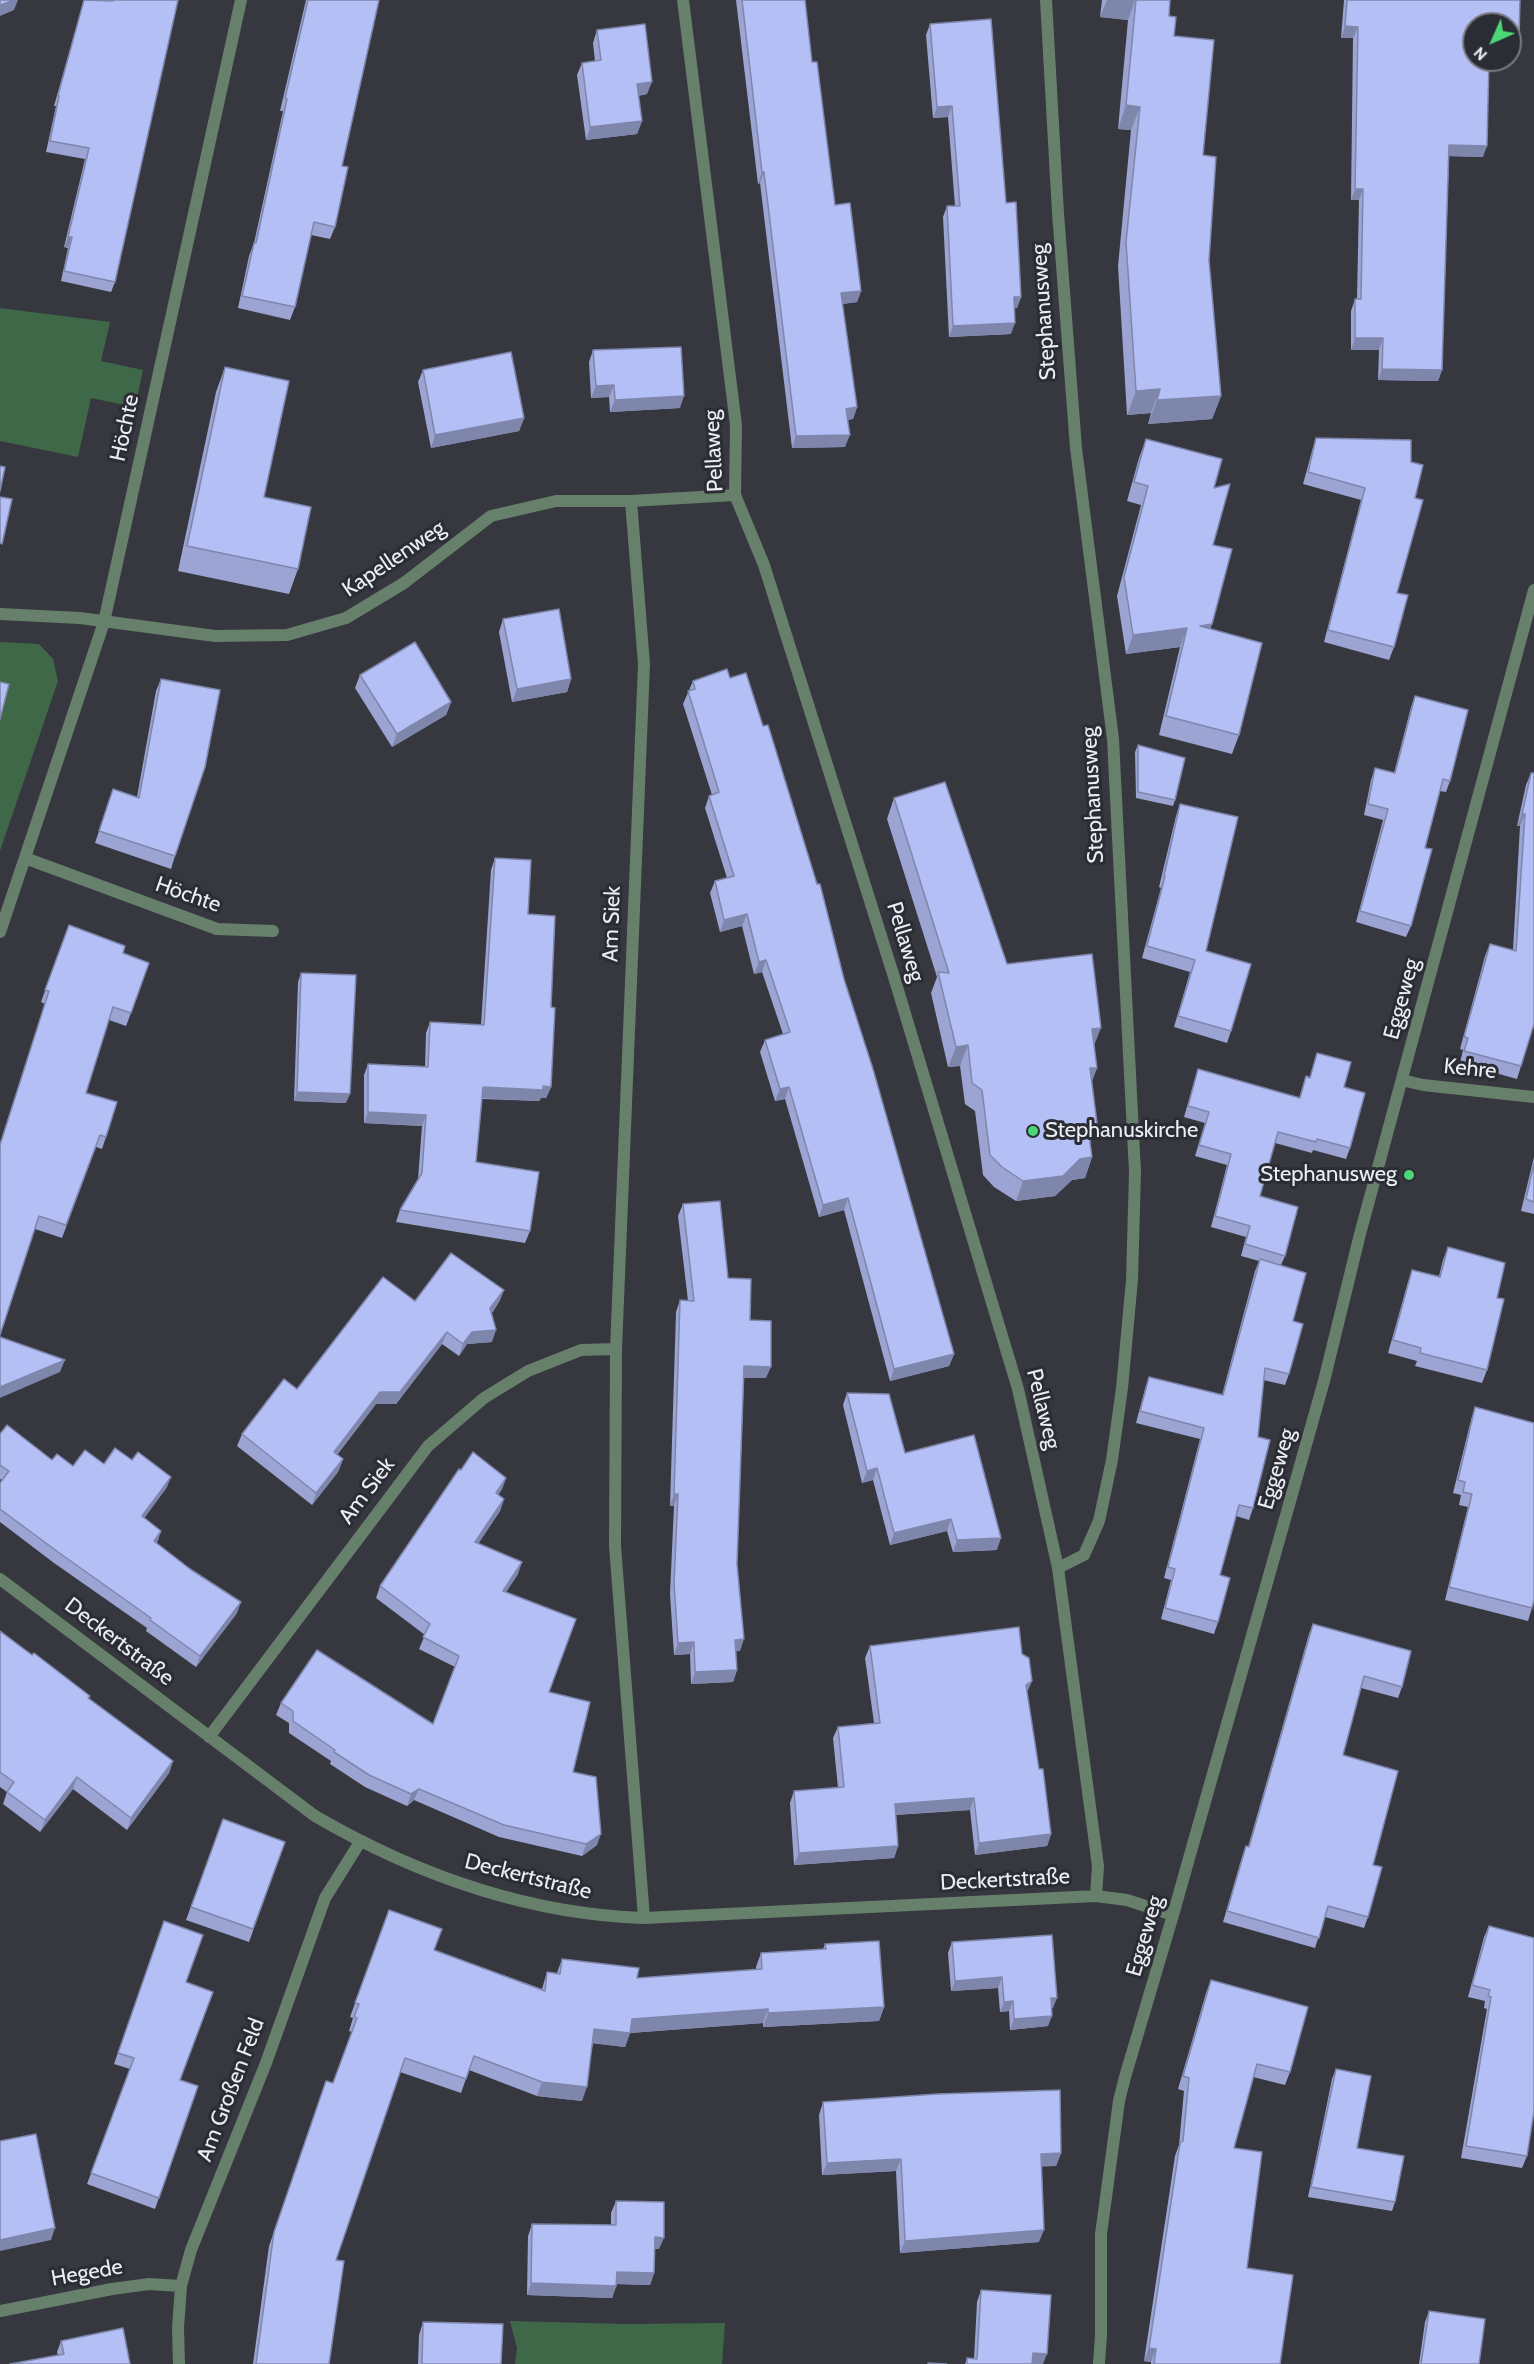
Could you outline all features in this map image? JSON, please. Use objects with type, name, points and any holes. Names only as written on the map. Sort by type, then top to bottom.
[{"type":"street","name":"Höchte","points":[[0,932],[104,622],[242,0]]},
{"type":"street","name":"Pellaweg","points":[[683,0],[736,425],[735,495],[764,565],[908,1023],[1018,1389],[1058,1568],[1098,1866],[1096,1896]]},
{"type":"street","name":"Stephanusweg","points":[[1046,0],[1058,213],[1076,448],[1113,739],[1135,1172],[1132,1280],[1122,1388],[1112,1460],[1099,1521],[1084,1555],[1058,1568]]},
{"type":"street","name":"Kapellenweg","points":[[0,614],[80,618],[215,636],[287,635],[346,618],[404,583],[491,516],[556,501],[631,501],[735,495]]},
{"type":"street","name":"Am Siek","points":[[631,501],[644,664],[616,1349],[615,1546],[644,1918]]},
{"type":"street","name":"Eggeweg","points":[[1099,2364],[1101,2235],[1119,2101],[1324,1382],[1360,1234],[1534,590]]},
{"type":"street","name":"Höchte","points":[[25,858],[217,929],[273,931]]},
{"type":"street","name":"Kehre","points":[[1402,1080],[1423,1085],[1534,1097]]},
{"type":"street","name":"Am Siek","points":[[209,1737],[428,1446],[484,1398],[528,1371],[581,1350],[616,1349]]},
{"type":"street","name":"Deckertstraße","points":[[0,1579],[315,1816],[360,1842],[413,1865],[496,1894],[552,1909],[601,1917],[644,1918],[1096,1896],[1127,1900],[1173,1915]]},
{"type":"street","name":"Am Großen Feld","points":[[180,2364],[178,2328],[181,2286],[190,2250],[266,2063],[326,1898],[360,1842]]},
{"type":"street","name":"Hegede","points":[[0,2311],[131,2286],[149,2284],[181,2286]]},
{"type":"green space","points":[[0,308],[110,322],[101,361],[143,370],[135,407],[91,398],[78,457],[0,441]]},
{"type":"green space","points":[[0,642],[39,644],[53,659],[58,681],[0,851]]},
{"type":"green space","points":[[510,2321],[626,2324],[725,2323],[722,2364],[515,2364],[517,2348]]},
{"type":"building","points":[[0,0],[14,0],[0,5]]},
{"type":"building","points":[[84,0],[178,0],[115,282],[64,271],[72,237],[68,237],[89,148],[50,141],[58,95]]},
{"type":"building","points":[[308,0],[379,0],[342,166],[348,167],[335,227],[314,222],[295,307],[242,296],[254,243],[256,243],[287,99],[285,98]]},
{"type":"building","points":[[742,0],[805,0],[812,62],[817,62],[835,205],[850,203],[861,291],[841,293],[857,407],[846,409],[850,435],[796,436]]},
{"type":"building","points":[[1136,0],[1170,0],[1169,16],[1176,17],[1174,36],[1214,40],[1203,155],[1216,157],[1209,260],[1221,396],[1157,400],[1160,389],[1136,391],[1126,242],[1140,107],[1126,105]]},
{"type":"building","points":[[1347,0],[1520,0],[1520,12],[1462,12],[1462,72],[1489,72],[1487,146],[1449,145],[1442,370],[1382,369],[1383,338],[1355,338],[1355,299],[1361,299],[1363,189],[1355,189],[1358,27],[1345,26]]},
{"type":"building","points":[[991,19],[1006,203],[1016,202],[1021,297],[1014,297],[1015,323],[953,326],[947,206],[960,206],[952,106],[937,107],[930,24]]},
{"type":"building","points":[[645,24],[652,82],[637,84],[642,121],[590,127],[582,63],[601,60],[597,30]]},
{"type":"building","points":[[681,347],[684,396],[615,400],[614,385],[596,386],[593,350]]},
{"type":"building","points":[[511,352],[524,418],[435,435],[423,370]]},
{"type":"building","points":[[225,367],[289,381],[264,497],[311,507],[298,569],[187,546]]},
{"type":"building","points":[[1316,438],[1411,440],[1411,462],[1423,465],[1415,498],[1423,500],[1397,593],[1408,595],[1394,647],[1328,630],[1365,488],[1308,472]]},
{"type":"building","points":[[1146,439],[1222,459],[1214,488],[1230,484],[1213,545],[1232,549],[1212,624],[1200,626],[1262,643],[1239,735],[1166,716],[1187,628],[1133,635],[1124,577],[1148,486],[1134,482]]},
{"type":"building","points":[[0,466],[5,467],[0,491]]},
{"type":"building","points":[[0,497],[12,499],[2,544],[0,543]]},
{"type":"building","points":[[559,609],[571,679],[517,689],[503,619]]},
{"type":"building","points":[[415,642],[451,702],[397,734],[360,675]]},
{"type":"building","points":[[727,669],[730,678],[746,673],[763,726],[768,725],[817,884],[820,884],[844,979],[873,1069],[954,1354],[894,1369],[848,1198],[823,1205],[789,1087],[780,1089],[765,1040],[790,1032],[766,960],[759,962],[747,914],[724,920],[715,881],[734,876],[709,796],[719,792],[688,691],[695,689],[693,681]]},
{"type":"building","points":[[161,679],[220,690],[205,767],[175,856],[99,831],[113,789],[139,798]]},
{"type":"building","points":[[0,682],[9,684],[0,719]]},
{"type":"building","points":[[1415,696],[1468,710],[1450,781],[1443,779],[1425,848],[1432,849],[1411,926],[1360,911],[1388,809],[1368,804],[1375,768],[1395,773]]},
{"type":"building","points":[[1138,745],[1185,758],[1175,800],[1138,792]]},
{"type":"building","points":[[1531,773],[1534,773],[1534,1024],[1521,1066],[1464,1051],[1468,1038],[1464,1037],[1490,944],[1516,951],[1525,814],[1522,814]]},
{"type":"building","points":[[945,782],[1007,964],[1092,954],[1101,1028],[1092,1029],[1097,1068],[1090,1068],[1097,1123],[1089,1135],[1092,1157],[1080,1159],[1063,1176],[1023,1181],[1002,1167],[990,1155],[982,1090],[972,1083],[968,1045],[956,1047],[938,972],[949,973],[894,798]]},
{"type":"building","points":[[1180,804],[1238,817],[1206,951],[1251,964],[1231,1031],[1178,1016],[1195,960],[1147,946]]},
{"type":"building","points":[[495,858],[531,860],[528,914],[555,916],[551,1007],[555,1008],[551,1087],[543,1086],[543,1090],[483,1087],[476,1162],[539,1172],[530,1231],[400,1210],[422,1173],[426,1115],[368,1112],[368,1064],[428,1067],[430,1022],[484,1025]]},
{"type":"building","points":[[69,925],[125,946],[123,953],[149,963],[131,1013],[113,1007],[86,1093],[117,1102],[106,1137],[100,1135],[66,1225],[39,1216],[0,1335],[0,1145],[49,991],[45,990]]},
{"type":"building","points":[[301,973],[356,975],[350,1094],[297,1092]]},
{"type":"building","points":[[1317,1053],[1351,1062],[1344,1087],[1365,1093],[1350,1148],[1278,1132],[1260,1196],[1298,1207],[1285,1256],[1245,1244],[1250,1226],[1215,1216],[1231,1154],[1199,1145],[1209,1112],[1188,1106],[1198,1069],[1300,1098],[1306,1076],[1310,1078]]},
{"type":"building","points":[[1534,1163],[1534,1202],[1526,1199]]},
{"type":"building","points":[[720,1201],[728,1278],[751,1279],[750,1320],[771,1321],[771,1367],[744,1366],[737,1564],[744,1639],[735,1640],[737,1670],[695,1672],[694,1642],[678,1643],[674,1583],[678,1494],[674,1494],[680,1300],[694,1301],[683,1204]]},
{"type":"building","points":[[1448,1247],[1505,1263],[1497,1298],[1504,1299],[1487,1370],[1420,1353],[1421,1348],[1393,1340],[1412,1270],[1440,1277]]},
{"type":"building","points":[[451,1253],[504,1290],[490,1308],[496,1330],[472,1332],[463,1344],[447,1332],[400,1392],[380,1392],[334,1452],[343,1459],[316,1493],[242,1434],[284,1379],[297,1389],[383,1277],[415,1301]]},
{"type":"building","points":[[1260,1259],[1306,1273],[1293,1321],[1303,1324],[1289,1374],[1265,1368],[1258,1437],[1270,1440],[1253,1508],[1239,1505],[1220,1575],[1230,1578],[1218,1622],[1165,1608],[1175,1569],[1168,1567],[1204,1428],[1140,1411],[1149,1377],[1223,1395]]},
{"type":"building","points":[[0,1337],[65,1360],[0,1387]]},
{"type":"building","points":[[847,1393],[889,1394],[905,1453],[974,1435],[1001,1538],[957,1540],[951,1519],[894,1533],[877,1468],[867,1471]]},
{"type":"building","points":[[1475,1407],[1534,1423],[1534,1600],[1532,1608],[1449,1587],[1472,1494],[1463,1492],[1465,1482],[1458,1480]]},
{"type":"building","points":[[7,1425],[52,1460],[57,1454],[73,1466],[85,1450],[104,1464],[115,1448],[132,1460],[138,1452],[171,1477],[142,1516],[161,1531],[154,1541],[190,1569],[241,1602],[200,1656],[0,1509],[0,1483],[9,1471],[0,1465],[0,1434]]},
{"type":"building","points":[[473,1452],[506,1478],[496,1493],[504,1499],[475,1542],[522,1562],[503,1591],[576,1619],[549,1692],[590,1702],[573,1772],[596,1777],[601,1834],[586,1844],[504,1825],[419,1789],[411,1794],[369,1775],[293,1721],[293,1711],[281,1703],[317,1650],[433,1724],[459,1656],[423,1637],[430,1624],[380,1586],[459,1469],[461,1470]]},
{"type":"building","points":[[1313,1624],[1411,1651],[1402,1687],[1364,1676],[1343,1755],[1398,1771],[1373,1865],[1382,1867],[1368,1917],[1328,1906],[1319,1938],[1227,1911],[1246,1846],[1249,1847]]},
{"type":"building","points":[[1019,1627],[1022,1654],[1029,1658],[1032,1681],[1026,1685],[1039,1769],[1043,1769],[1051,1834],[979,1843],[974,1798],[895,1804],[898,1846],[799,1853],[794,1791],[844,1787],[838,1727],[880,1723],[870,1646]]},
{"type":"building","points":[[0,1631],[32,1655],[34,1653],[90,1696],[88,1698],[173,1761],[131,1818],[77,1777],[45,1820],[7,1792],[14,1782],[0,1772]]},
{"type":"building","points":[[223,1819],[285,1842],[253,1929],[191,1907]]},
{"type":"building","points":[[389,1910],[442,1929],[434,1950],[545,1991],[547,1972],[560,1974],[562,1959],[639,1968],[637,1978],[762,1969],[761,1953],[826,1949],[825,1944],[879,1941],[884,2007],[768,2013],[768,2009],[632,2019],[630,2033],[594,2029],[587,2087],[542,2082],[474,2056],[466,2079],[405,2058],[336,2260],[344,2261],[329,2364],[256,2364],[274,2232],[326,2081],[333,2083],[357,2018],[354,2017],[359,2004],[355,2003]]},
{"type":"building","points":[[164,1921],[203,1935],[186,1982],[213,1992],[180,2080],[198,2086],[159,2198],[91,2173],[134,2058],[118,2053]]},
{"type":"building","points":[[1489,1926],[1534,1938],[1534,2111],[1527,2156],[1466,2146],[1491,1997],[1488,1996],[1490,1990],[1472,1985]]},
{"type":"building","points":[[1052,1935],[1057,1998],[1051,1998],[1052,2016],[1014,2019],[1013,2001],[1004,2002],[1002,1977],[955,1981],[952,1942]]},
{"type":"building","points":[[1211,1980],[1308,2007],[1290,2072],[1257,2064],[1234,2148],[1262,2152],[1247,2268],[1293,2275],[1280,2364],[1154,2364],[1156,2349],[1149,2348],[1180,2143],[1183,2141],[1189,2078],[1183,2076]]},
{"type":"building","points":[[1336,2069],[1371,2076],[1357,2148],[1404,2156],[1395,2202],[1311,2187]]},
{"type":"building","points":[[1060,2090],[1061,2153],[1041,2154],[1044,2230],[905,2241],[901,2159],[827,2163],[823,2102],[937,2094]]},
{"type":"building","points":[[36,2134],[55,2228],[0,2240],[0,2141]]},
{"type":"building","points":[[616,2201],[664,2202],[664,2238],[655,2237],[654,2273],[617,2272],[616,2286],[531,2283],[532,2224],[616,2225]]},
{"type":"building","points":[[981,2290],[1051,2295],[1047,2354],[1033,2353],[1032,2364],[967,2364],[967,2358],[977,2359]]},
{"type":"building","points":[[1429,2311],[1485,2319],[1479,2364],[1421,2364]]},
{"type":"building","points":[[423,2322],[503,2324],[501,2364],[422,2364]]},
{"type":"building","points":[[123,2328],[130,2364],[10,2364],[64,2354],[61,2341]]},
{"type":"place","name":"Stephanuskirche","points":[[1033,1131]]},
{"type":"place","name":"Stephanusweg","points":[[1409,1175]]}]
